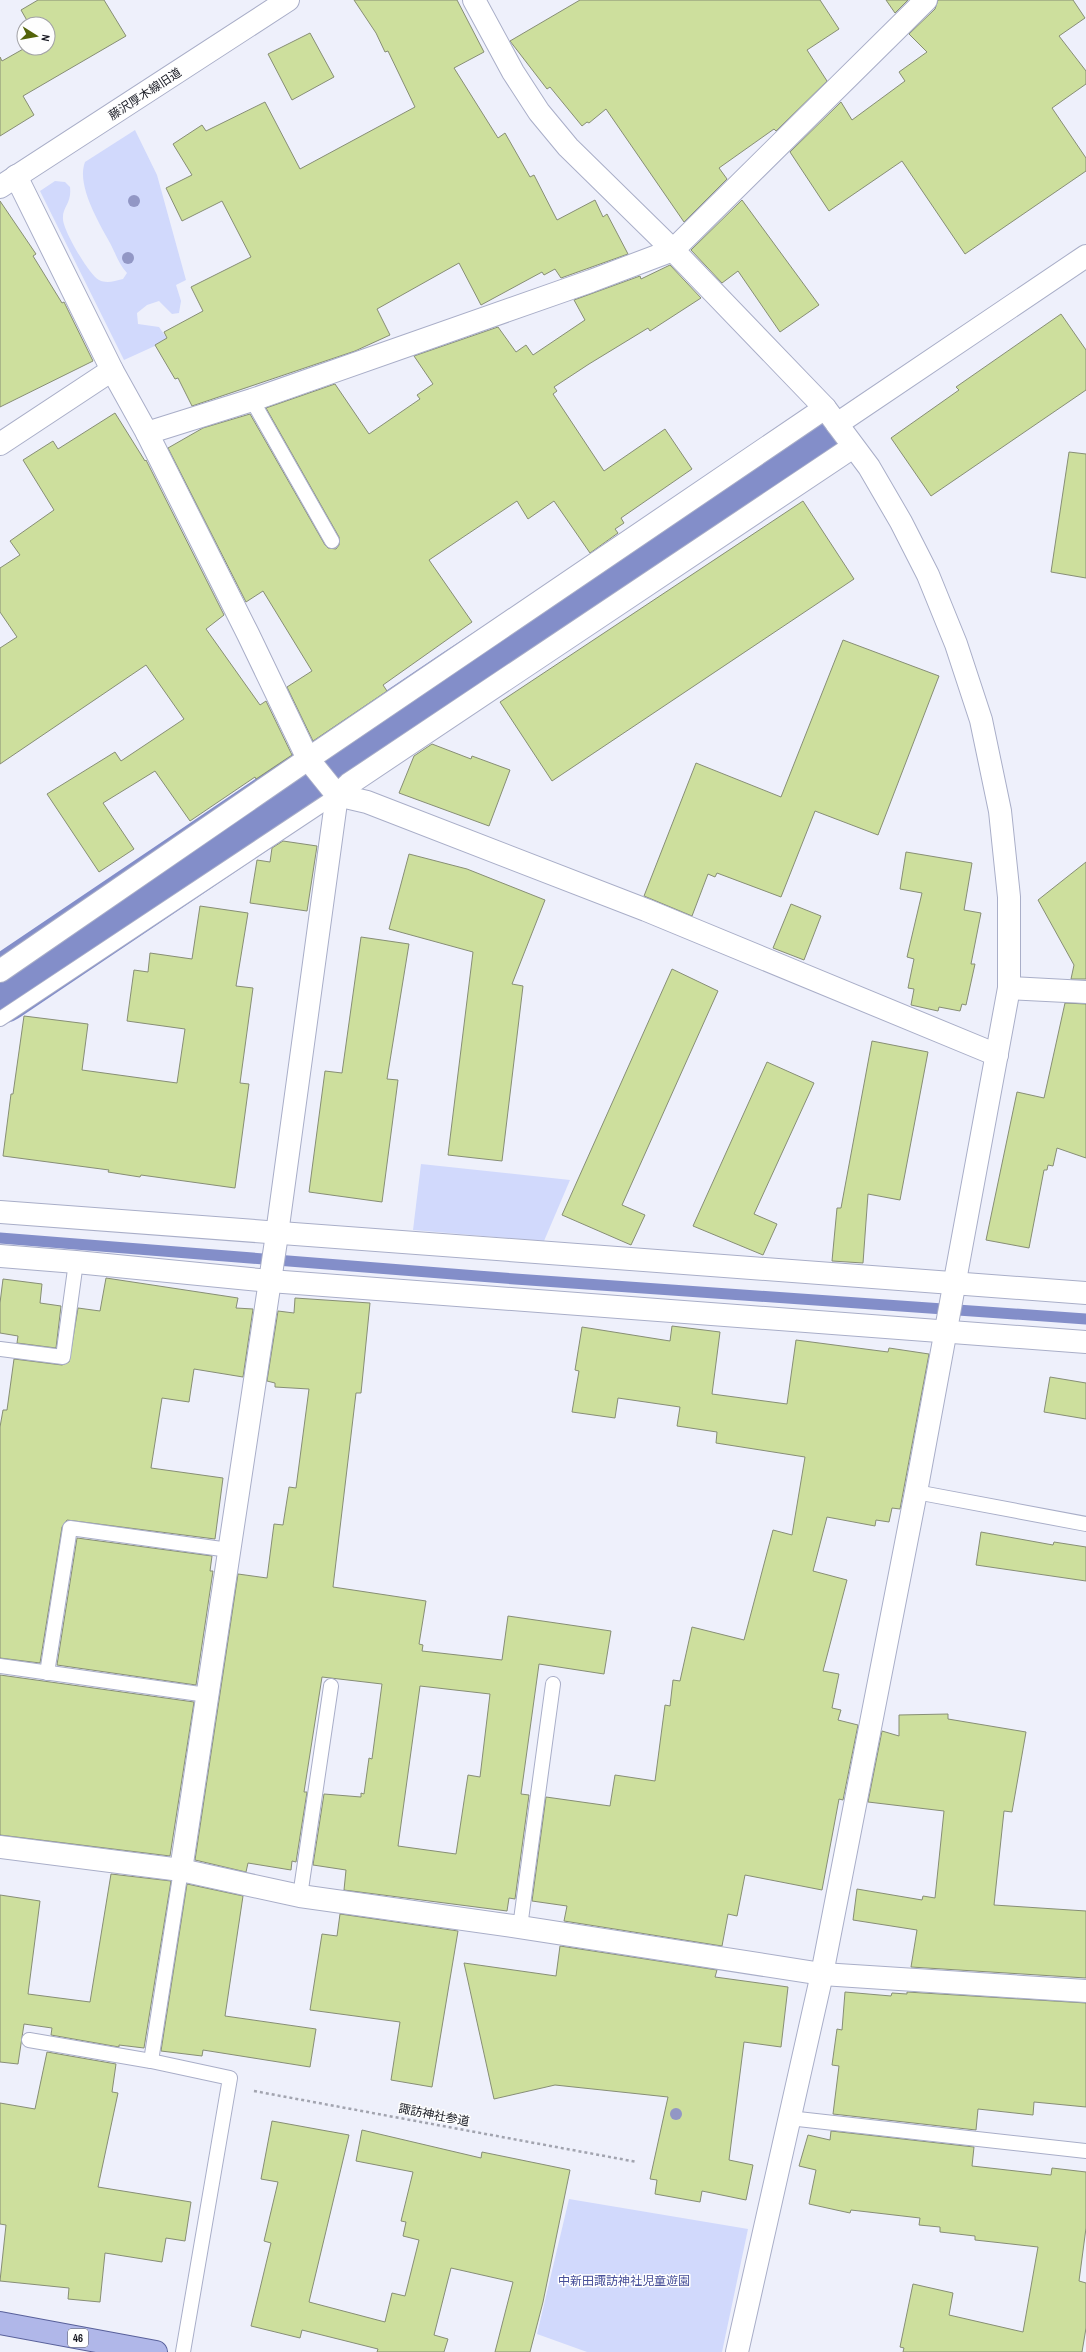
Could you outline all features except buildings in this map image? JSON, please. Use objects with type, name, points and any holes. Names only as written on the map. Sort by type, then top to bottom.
[{"type":"main road","name":"46","points":[[0,2323],[156,2352]]},
{"type":"street","name":"藤沢厚木線旧道","points":[[8,181],[288,0]]},
{"type":"street","points":[[474,0],[514,72],[539,112],[568,147],[673,250],[831,416],[869,467],[902,522],[928,575],[956,644],[981,720],[1000,811],[1009,897],[1009,988],[948,1326],[822,1974],[788,2118],[737,2352]]},
{"type":"street","points":[[147,433],[252,400],[591,281],[673,250],[926,0]]},
{"type":"street","points":[[8,181],[147,433],[311,763],[334,791],[367,802],[646,910],[997,1055]]},
{"type":"street","points":[[0,971],[831,416],[1086,256]]},
{"type":"street","points":[[0,444],[112,370]]},
{"type":"street","points":[[334,791],[349,784],[853,447]]},
{"type":"street","points":[[181,1870],[277,1237],[334,791]]},
{"type":"street","points":[[1009,988],[1086,992]]},
{"type":"street","points":[[0,1212],[277,1237],[954,1289],[1086,1293]]},
{"type":"street","points":[[0,1256],[948,1326],[1086,1342]]},
{"type":"street","points":[[0,1847],[181,1870],[300,1896],[520,1927],[822,1974],[1086,1991]]},
{"type":"lane","points":[[252,400],[332,541]]},
{"type":"lane","points":[[0,1019],[334,791]]},
{"type":"lane","points":[[0,1349],[63,1357],[76,1262]]},
{"type":"lane","points":[[916,1492],[1086,1524]]},
{"type":"lane","points":[[47,1673],[70,1528],[229,1550]]},
{"type":"lane","points":[[0,1666],[207,1695]]},
{"type":"lane","points":[[520,1927],[553,1684]]},
{"type":"lane","points":[[300,1896],[331,1686]]},
{"type":"lane","points":[[151,2061],[181,1870]]},
{"type":"lane","points":[[29,2040],[151,2061],[230,2078],[183,2352]]},
{"type":"lane","points":[[788,2118],[1086,2151]]},
{"type":"path","name":"諏訪神社参道","points":[[228,2086],[637,2162]]},
{"type":"green space","points":[[135,130],[157,175],[186,280],[176,285],[181,301],[179,313],[172,314],[159,301],[147,305],[137,313],[138,324],[159,327],[168,340],[124,360],[40,191],[55,181],[65,182],[70,187],[70,197],[64,211],[63,219],[64,225],[77,252],[89,270],[99,280],[108,282],[123,279],[127,273],[119,262],[90,204],[86,192],[83,171],[85,162]]},
{"type":"green space","points":[[421,1164],[570,1180],[544,1241],[413,1230]]},
{"type":"green space","name":"中新田諏訪神社児童遊園","points":[[569,2199],[748,2229],[722,2352],[587,2352],[537,2334]]},
{"type":"waterway","points":[[0,991],[461,680],[669,544],[812,444]]},
{"type":"waterway","points":[[0,1238],[515,1279],[1086,1319]]}]
